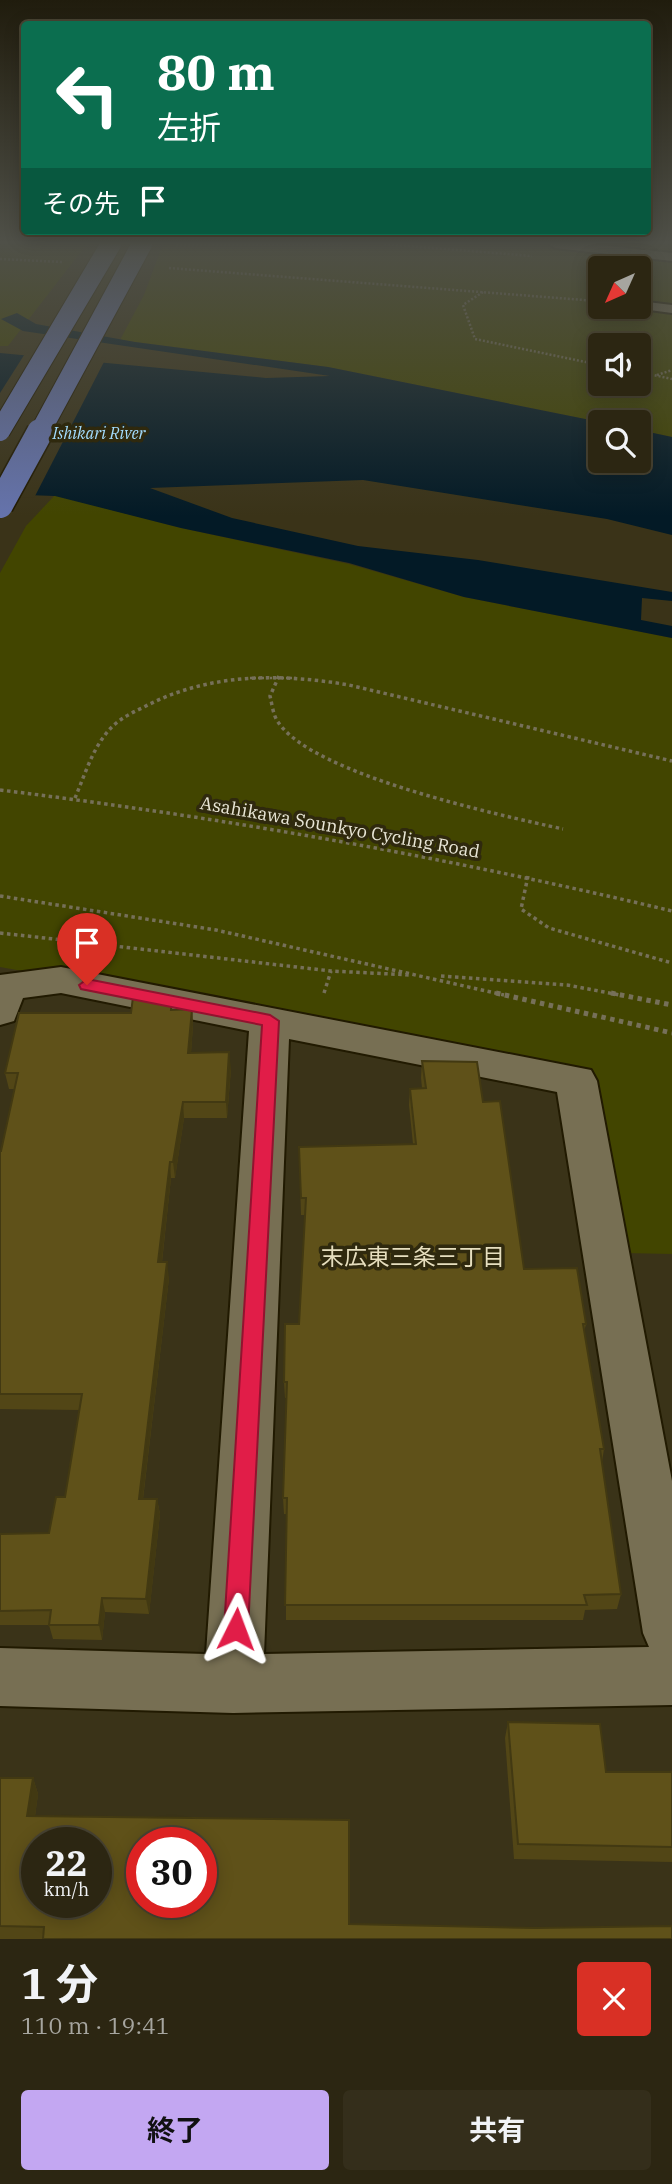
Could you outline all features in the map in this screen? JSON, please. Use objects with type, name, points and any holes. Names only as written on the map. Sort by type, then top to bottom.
[{"type":"main road","points":[[0,431],[57,334]]},
{"type":"main road","points":[[0,505],[93,334]]},
{"type":"street","points":[[0,1011],[6,987],[61,979],[576,1082],[672,1633]]},
{"type":"street","points":[[233,1684],[270,1021]]},
{"type":"street","points":[[0,1678],[233,1684],[672,1676]]},
{"type":"path","points":[[472,334],[475,339],[588,363]]},
{"type":"path","points":[[656,376],[672,370]]},
{"type":"path","points":[[651,375],[672,379]]},
{"type":"path","points":[[279,676],[270,696],[273,713],[292,737],[326,758],[436,800],[563,829]]},
{"type":"path","points":[[75,798],[98,745],[113,725],[169,694],[243,677],[316,678],[672,761]]},
{"type":"path","name":"Asahikawa Sounkyo Cycling Road","points":[[0,790],[75,798],[298,831],[528,876],[672,911]]},
{"type":"path","points":[[528,876],[521,909],[533,919],[549,928],[672,963]]},
{"type":"path","points":[[0,896],[216,930],[425,975],[672,1033]]},
{"type":"path","points":[[0,933],[331,971],[567,985],[672,1005]]},
{"type":"shaded area","points":[[0,334],[17,334],[8,346],[0,346]]},
{"type":"shaded area","points":[[123,334],[588,334],[588,396],[651,396],[651,334],[672,334],[672,437],[651,433],[651,410],[588,410],[588,420],[328,367],[120,340]]},
{"type":"shaded area","points":[[55,495],[181,528],[349,564],[464,597],[672,638],[672,1254],[623,1253],[583,1072],[0,967],[0,573],[26,526]]},
{"type":"water","name":"Ishikari River","points":[[47,334],[94,334],[328,367],[588,420],[588,473],[651,473],[651,433],[672,437],[672,535],[607,519],[363,480],[150,488],[232,518],[358,546],[478,560],[672,592],[672,601],[642,598],[641,620],[672,626],[672,638],[464,597],[349,563],[181,528],[55,496],[0,494],[0,353],[266,378],[330,376]]},
{"type":"pier","points":[[26,352],[106,358],[34,498],[0,497],[0,393]]},
{"type":"building","points":[[133,997],[172,1002],[171,1010],[192,1009],[188,1053],[229,1052],[226,1102],[183,1102],[173,1162],[170,1162],[158,1262],[167,1262],[139,1499],[157,1499],[146,1599],[102,1598],[99,1625],[49,1625],[51,1610],[0,1611],[0,1534],[49,1533],[56,1497],[65,1497],[82,1394],[0,1394],[0,1151],[18,1073],[5,1073],[19,1013],[131,1013]]},
{"type":"building","points":[[422,1061],[477,1062],[483,1102],[500,1101],[524,1269],[577,1268],[586,1324],[583,1324],[604,1449],[600,1449],[621,1594],[584,1595],[587,1605],[285,1605],[285,1324],[299,1324],[306,1198],[301,1198],[299,1147],[416,1144],[410,1089],[426,1088]]},
{"type":"building","points":[[508,1722],[600,1724],[606,1772],[672,1772],[672,1847],[518,1844]]},
{"type":"building","points":[[0,1778],[33,1778],[27,1816],[349,1820],[349,1924],[535,1928],[672,1926],[672,1939],[43,1939],[44,1927],[0,1926]]},
{"type":"district","name":"末広東三条三丁目","points":[[413,1256]]},
{"type":"route","points":[[87,985],[270,1021],[236,1629]]}]
